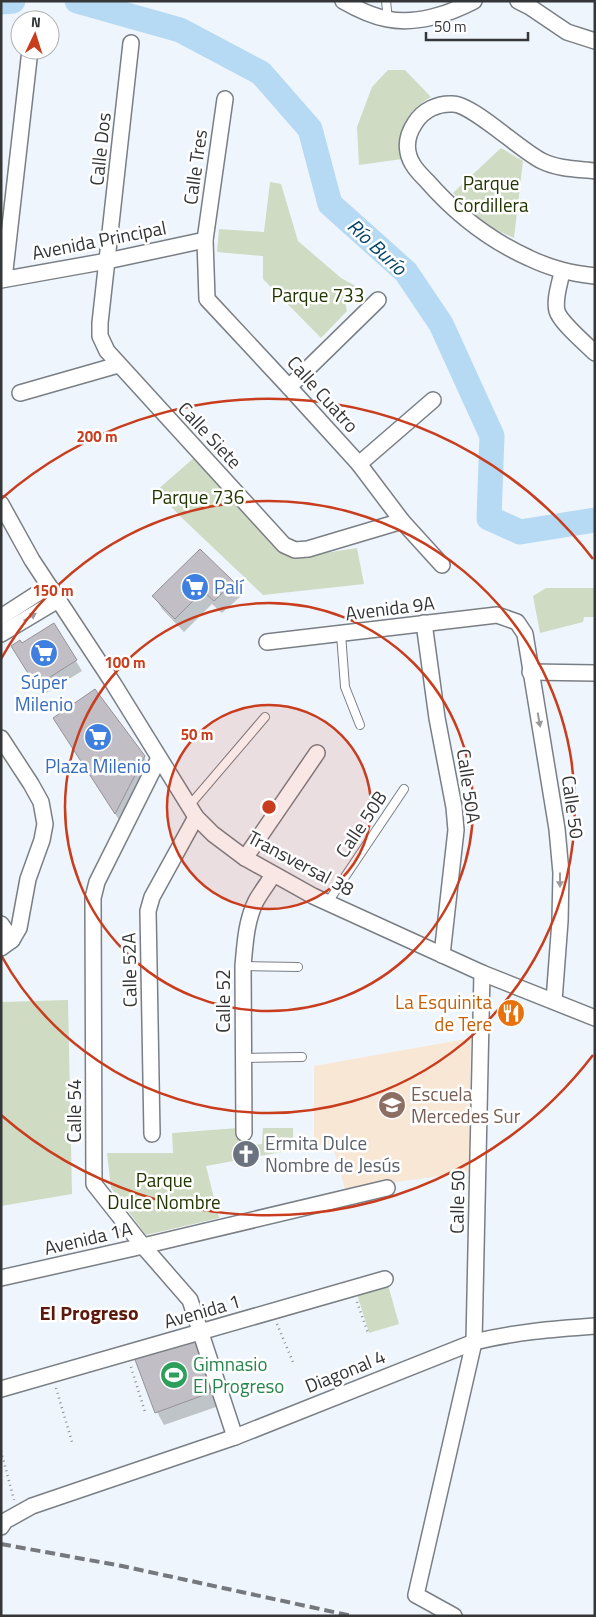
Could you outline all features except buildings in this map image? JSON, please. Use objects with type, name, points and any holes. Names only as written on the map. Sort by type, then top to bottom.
[{"type":"street","points":[[343,1],[366,13],[388,20],[426,18],[447,13],[474,1]]},
{"type":"street","points":[[527,3],[567,32],[595,41]]},
{"type":"street","name":"Calle Dos","points":[[107,261],[132,43]]},
{"type":"street","points":[[3,279],[29,60]]},
{"type":"street","name":"Calle Tres","points":[[205,240],[225,99]]},
{"type":"street","points":[[595,171],[560,167],[543,162],[474,113],[455,104],[425,111],[415,122],[409,135],[408,153],[414,167],[441,197],[469,223],[528,258],[562,272],[595,276]]},
{"type":"street","name":"Avenida Principal","points":[[3,279],[107,261],[205,240]]},
{"type":"street","name":"Calle Cuatro","points":[[205,240],[207,299],[359,464],[402,521],[442,566]]},
{"type":"street","name":"Calle Siete","points":[[107,261],[100,323],[100,336],[106,351],[284,545],[295,550],[308,549],[402,521]]},
{"type":"street","points":[[562,272],[556,303],[557,312],[595,353]]},
{"type":"street","points":[[289,386],[378,300]]},
{"type":"street","points":[[20,393],[118,365]]},
{"type":"street","points":[[359,464],[433,400]]},
{"type":"street","name":"Transversal 38","points":[[1,504],[32,560],[113,683],[192,811],[213,834],[273,875],[328,902],[482,973],[595,1018]]},
{"type":"street","points":[[1,617],[49,586]]},
{"type":"street","points":[[1,634],[58,600]]},
{"type":"street","name":"Avenida 9A","points":[[267,642],[497,615],[517,622]]},
{"type":"street","name":"Calle 50","points":[[517,622],[525,634],[557,829],[560,873],[560,921],[554,1001]]},
{"type":"street","name":"Calle 50A","points":[[424,623],[437,718],[454,807],[456,830],[442,955]]},
{"type":"street","points":[[530,672],[595,673]]},
{"type":"street","points":[[1,738],[32,784],[41,802],[45,824],[42,840],[28,879],[19,928],[6,944]]},
{"type":"street","points":[[246,858],[317,753]]},
{"type":"street","name":"Calle 54","points":[[159,758],[97,882],[93,898],[94,1184],[143,1246],[190,1300],[235,1436]]},
{"type":"street","name":"Calle 52A","points":[[152,1134],[148,911],[152,897],[192,811]]},
{"type":"street","name":"Calle 52","points":[[244,1133],[243,966],[248,921],[256,901],[273,875]]},
{"type":"street","points":[[1,924],[6,944]]},
{"type":"street","name":"Calle 50","points":[[454,1616],[416,1595],[474,1342],[482,973]]},
{"type":"street","name":"Avenida 1A","points":[[1,1278],[387,1188]]},
{"type":"street","name":"Avenida 1","points":[[1,1389],[385,1280]]},
{"type":"street","name":"Diagonal 4","points":[[8,1521],[32,1506],[235,1436],[474,1342],[507,1334],[595,1326]]},
{"type":"lane","points":[[386,1],[388,20]]},
{"type":"lane","points":[[340,634],[345,687],[360,725]]},
{"type":"lane","points":[[192,811],[265,718]]},
{"type":"lane","name":"Calle 50B","points":[[328,902],[404,789]]},
{"type":"lane","points":[[243,966],[298,967]]},
{"type":"lane","points":[[244,1058],[302,1057]]},
{"type":"path","points":[[353,1288],[368,1333]]},
{"type":"path","points":[[272,1311],[293,1362]]},
{"type":"path","points":[[127,1353],[145,1412]]},
{"type":"path","points":[[52,1374],[72,1442]]},
{"type":"path","points":[[1,1451],[8,1521]]},
{"type":"shaded area","name":"Escuela Mercedes Sur","points":[[471,1038],[469,1172],[345,1189],[332,1144],[314,1146],[314,1066]]},
{"type":"green space","points":[[388,70],[405,70],[431,97],[409,115],[403,130],[402,159],[359,165],[357,127],[372,87]]},
{"type":"green space","name":"Parque Cordillera","points":[[501,148],[523,161],[514,238],[489,227],[453,193]]},
{"type":"green space","name":"Parque 733","points":[[270,182],[281,184],[298,241],[341,278],[361,289],[345,302],[347,311],[321,338],[263,279],[263,256],[217,252],[219,229],[264,232]]},
{"type":"green space","name":"Parque 736","points":[[196,456],[278,550],[289,556],[299,557],[357,548],[364,584],[263,595],[156,491]]},
{"type":"green space","points":[[546,588],[595,588],[595,617],[584,617],[583,622],[540,633],[533,596]]},
{"type":"green space","points":[[68,1000],[72,1194],[1,1206],[1,1002]]},
{"type":"green space","name":"Parque Dulce Nombre","points":[[238,1128],[239,1147],[262,1144],[263,1128],[293,1128],[293,1150],[254,1157],[254,1149],[239,1151],[239,1160],[206,1166],[219,1218],[146,1235],[111,1188],[107,1153],[173,1153],[172,1133]]},
{"type":"green space","points":[[388,1285],[399,1324],[369,1333],[357,1294]]},
{"type":"waterway","name":"Río Burío","points":[[1,2],[13,1]]},
{"type":"waterway","name":"Río Burío","points":[[77,1],[180,30],[261,73],[310,129],[330,204],[406,272],[441,324],[492,436],[489,518],[520,532],[595,520]]},
{"type":"railway","points":[[1,1544],[122,1566],[352,1616]]},
{"type":"place","name":"Palí","points":[[195,587]]},
{"type":"place","name":"Súper Milenio","points":[[44,653]]},
{"type":"place","name":"Plaza Milenio","points":[[98,737]]},
{"type":"place","name":"La Esquinita de Tere","points":[[511,1013]]},
{"type":"place","name":"Escuela Mercedes Sur","points":[[392,1105]]},
{"type":"place","name":"Ermita Dulce Nombre de Jesús","points":[[246,1154]]},
{"type":"place","name":"Gimnasio El Progreso","points":[[174,1375]]},
{"type":"district","name":"El Progreso","points":[[89,1313]]}]
